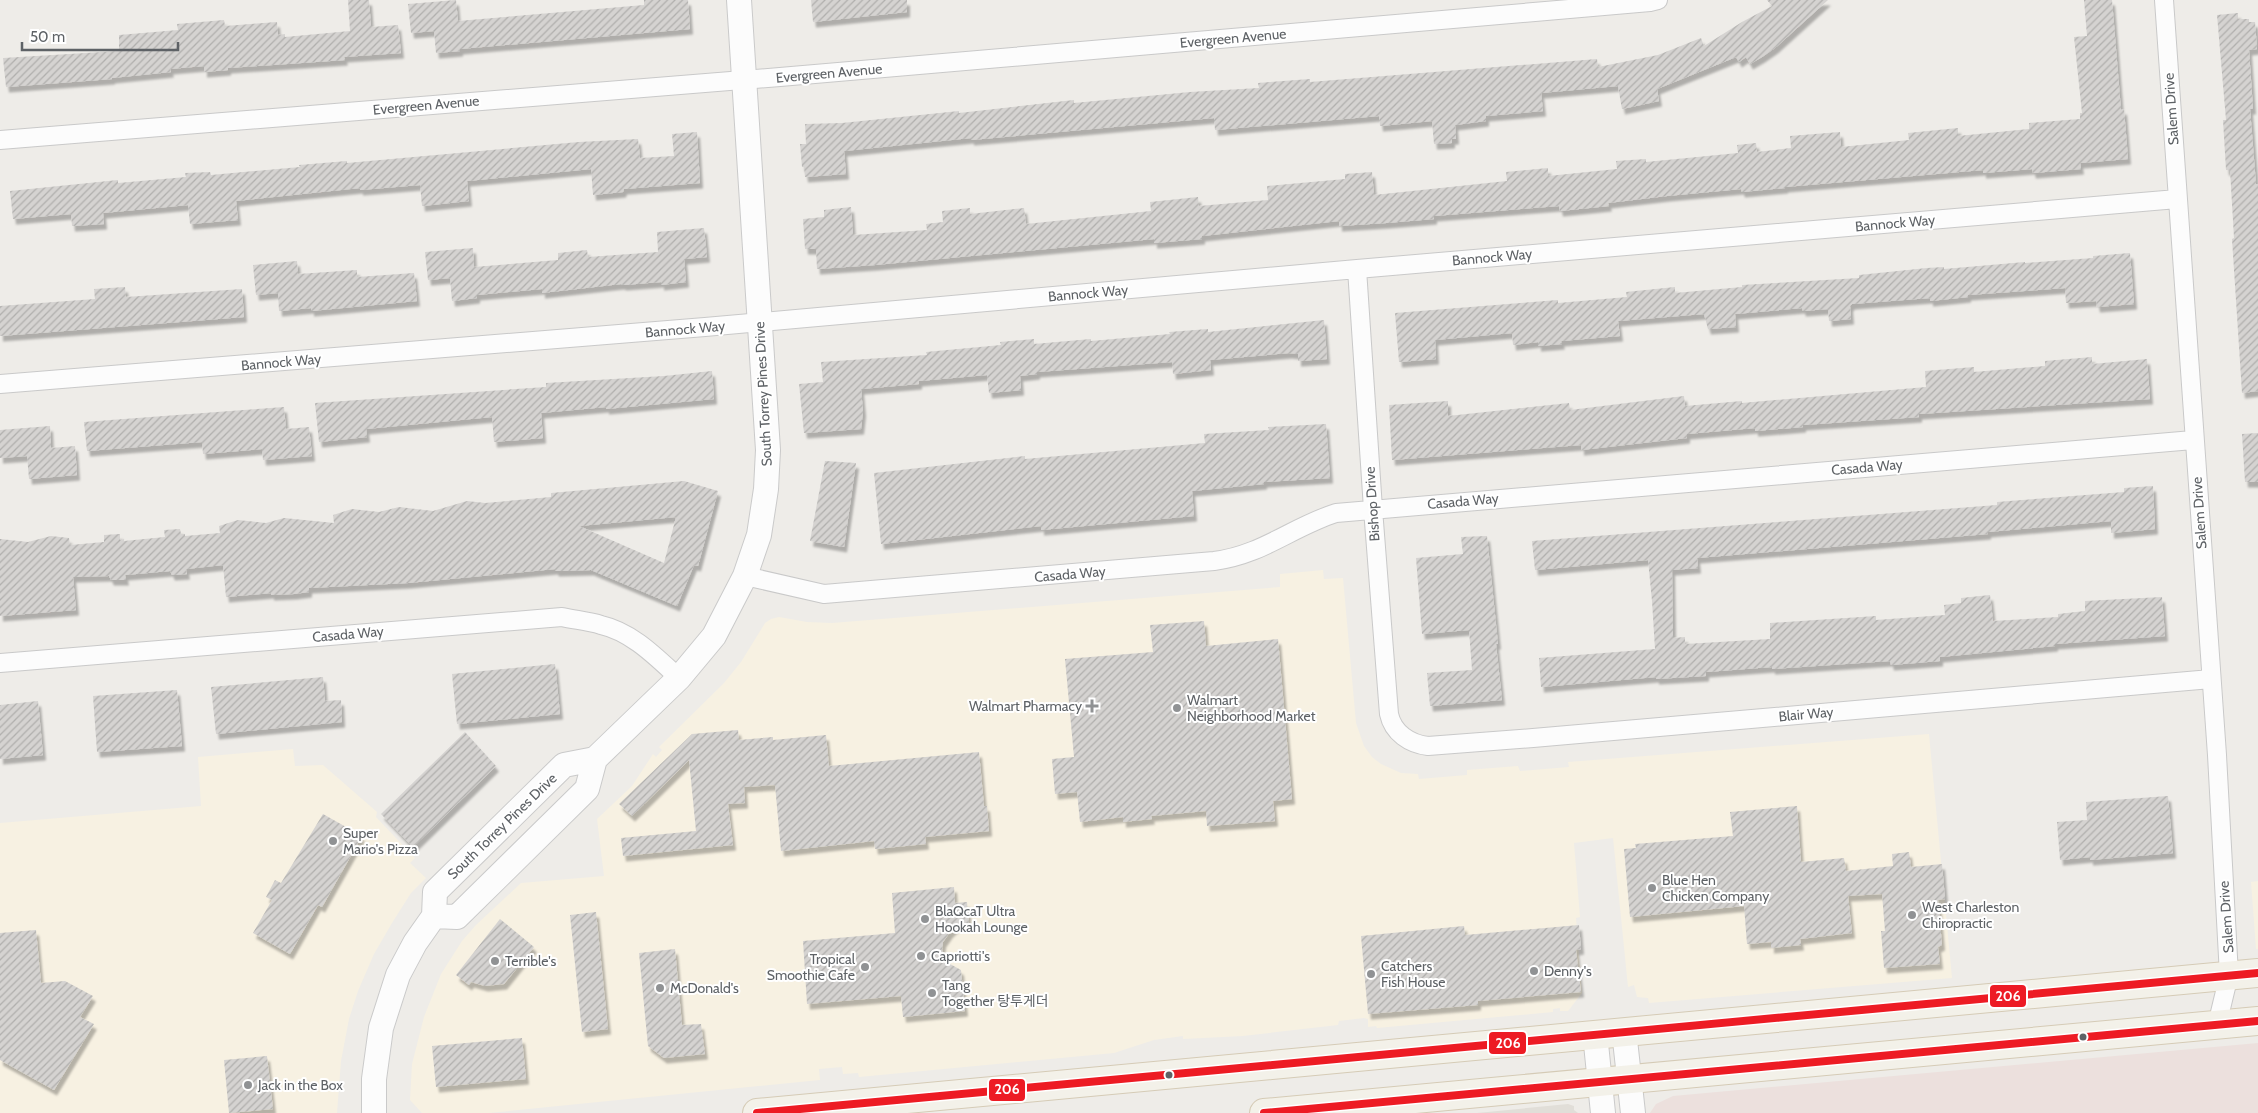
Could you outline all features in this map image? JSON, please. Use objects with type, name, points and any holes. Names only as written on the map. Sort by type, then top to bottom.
[{"type":"main road","name":"South Torrey Pines Drive","points":[[434,916],[435,892],[564,765],[594,760],[679,678],[714,636],[745,576],[759,535],[766,489],[768,450],[739,0]]},
{"type":"main road","points":[[374,1113],[374,1079],[377,1051],[390,999],[402,967],[415,943],[434,916],[457,917],[587,789],[594,760]]},
{"type":"main road","points":[[490,885],[487,872],[489,860],[507,842],[545,784]]},
{"type":"main road","points":[[757,1113],[2258,973]]},
{"type":"main road","points":[[1264,1113],[2258,1021]]},
{"type":"main road","points":[[1624,1031],[1633,1113]]},
{"type":"main road","points":[[1594,1034],[1603,1113]]},
{"type":"street","name":"Evergreen Avenue","points":[[0,140],[744,80],[1658,0]]},
{"type":"street","name":"Salem Drive","points":[[2164,0],[2176,199],[2211,678],[2229,975],[2217,1025]]},
{"type":"street","name":"Bannock Way","points":[[0,384],[760,322],[2176,199]]},
{"type":"street","name":"Bishop Drive","points":[[1357,269],[1372,509],[1389,714],[1395,729],[1402,736]]},
{"type":"street","name":"Casada Way","points":[[745,576],[824,594],[1214,562],[1234,559],[1253,552],[1318,519],[1336,513],[2193,440]]},
{"type":"street","name":"Casada Way","points":[[0,663],[562,617],[603,625],[629,637],[650,652],[679,678]]},
{"type":"street","name":"Blair Way","points":[[1402,736],[1421,745],[1428,746],[2211,678]]},
{"type":"shaded area","points":[[1323,570],[1324,579],[1343,578],[1356,723],[1364,746],[1372,757],[1381,764],[1401,773],[1418,774],[1419,779],[1467,775],[1467,770],[1518,766],[1520,771],[1569,767],[1568,762],[1929,734],[1952,978],[1649,1003],[1648,998],[1637,997],[1634,985],[1628,987],[1613,838],[1574,843],[1580,917],[1576,918],[1582,993],[1568,1011],[1560,1011],[1560,1008],[1553,1009],[1553,1012],[1377,1028],[1376,1026],[1368,1027],[1368,1019],[1364,1018],[1339,1021],[1338,1025],[1243,1036],[1183,1039],[1183,1036],[1154,1040],[1114,1053],[859,1077],[858,1073],[843,1074],[842,1067],[819,1069],[820,1080],[489,1113],[422,1113],[410,1100],[412,1064],[424,1017],[441,974],[462,941],[476,925],[521,883],[604,876],[597,819],[632,786],[653,754],[656,757],[662,750],[659,747],[724,683],[741,662],[765,623],[771,619],[779,617],[807,622],[832,623],[1280,587],[1280,574]]},
{"type":"shaded area","points":[[293,749],[295,766],[323,765],[377,812],[376,817],[415,858],[410,863],[426,878],[411,893],[392,923],[374,954],[358,991],[349,1019],[341,1061],[337,1113],[0,1113],[0,823],[201,806],[198,757]]},
{"type":"shaded area","points":[[2258,881],[2258,949],[2256,949],[2251,882]]},
{"type":"shaded area","points":[[2258,1043],[2258,1113],[1650,1113],[1656,1104],[1673,1096]]},
{"type":"shaded area","points":[[1568,1104],[1574,1106],[1574,1110],[1578,1113],[1477,1113]]},
{"type":"building","points":[[348,0],[369,0],[371,27],[398,25],[401,53],[344,57],[345,60],[228,68],[228,70],[204,72],[204,66],[170,69],[171,72],[112,79],[6,87],[3,58],[119,51],[119,35],[178,30],[177,24],[224,20],[225,26],[277,22],[278,35],[285,34],[285,37],[350,31]]},
{"type":"building","points":[[456,0],[458,21],[644,5],[644,0],[688,0],[690,29],[460,49],[460,51],[436,53],[434,31],[411,33],[408,4]]},
{"type":"building","points":[[811,0],[907,0],[907,12],[813,22]]},
{"type":"building","points":[[1767,0],[1828,0],[1775,48],[1762,57],[1750,64],[1746,57],[1739,62],[1736,57],[1657,89],[1659,101],[1622,109],[1618,86],[1541,93],[1543,111],[1486,116],[1486,121],[1455,125],[1456,139],[1452,139],[1452,143],[1434,144],[1432,121],[1380,126],[1379,116],[1215,130],[1214,118],[971,140],[971,138],[844,151],[846,174],[805,177],[804,167],[802,167],[800,144],[806,144],[805,124],[842,123],[959,111],[959,113],[1074,100],[1074,103],[1190,92],[1259,88],[1258,83],[1310,79],[1310,82],[1597,59],[1598,67],[1658,55],[1701,38],[1704,46],[1772,6]]},
{"type":"building","points":[[2084,0],[2112,0],[2121,110],[2124,109],[2128,159],[2080,163],[2081,169],[2033,173],[2032,169],[1983,173],[1983,170],[1742,192],[1741,189],[1608,203],[1609,206],[1560,211],[1559,206],[1434,216],[1434,219],[1386,223],[1339,226],[1339,221],[1202,236],[1202,239],[1154,243],[1154,239],[817,269],[816,249],[805,249],[803,219],[824,217],[824,210],[851,207],[853,235],[927,230],[926,224],[943,222],[942,211],[970,208],[970,214],[1024,208],[1026,224],[1151,211],[1150,202],[1198,197],[1199,206],[1268,200],[1267,186],[1345,179],[1345,174],[1372,172],[1374,195],[1507,181],[1506,172],[1548,168],[1548,176],[1617,169],[1616,161],[1646,159],[1646,162],[1738,153],[1737,145],[1756,143],[1757,152],[1791,148],[1790,136],[1840,132],[1841,147],[1909,140],[1908,133],[1958,128],[1958,136],[2029,129],[2029,123],[2080,119],[2080,113],[2082,113],[2074,37],[2087,36]]},
{"type":"building","points":[[2238,13],[2238,19],[2249,19],[2249,22],[2255,22],[2257,49],[2249,50],[2253,109],[2250,109],[2256,184],[2258,184],[2258,391],[2242,393],[2232,239],[2234,238],[2230,170],[2226,170],[2223,120],[2226,120],[2217,15]]},
{"type":"building","points":[[697,132],[700,183],[624,189],[623,192],[593,195],[591,169],[467,181],[469,201],[422,206],[420,185],[360,190],[360,188],[236,201],[238,220],[190,224],[188,205],[103,213],[104,224],[72,226],[71,214],[13,219],[10,191],[118,180],[118,183],[186,177],[185,173],[210,172],[211,175],[300,167],[299,165],[347,161],[347,163],[579,142],[638,139],[640,158],[674,156],[672,134]]},
{"type":"building","points":[[704,228],[707,257],[684,259],[686,282],[661,285],[661,282],[621,284],[542,293],[542,289],[477,295],[477,298],[452,301],[450,278],[428,280],[425,252],[473,248],[474,267],[558,260],[558,253],[587,250],[588,257],[658,252],[657,232]]},
{"type":"building","points":[[2130,253],[2134,304],[2097,307],[2096,301],[2066,303],[2065,288],[1968,295],[1968,297],[1930,301],[1930,298],[1852,304],[1850,306],[1851,319],[1829,321],[1828,309],[1803,311],[1802,308],[1735,314],[1736,327],[1708,329],[1704,314],[1618,321],[1620,336],[1561,341],[1562,344],[1538,346],[1538,342],[1513,345],[1512,333],[1435,340],[1436,359],[1399,362],[1395,313],[1558,300],[1558,303],[1627,297],[1626,292],[1675,287],[1675,293],[1742,287],[1742,285],[1859,278],[1859,275],[1927,268],[1944,267],[1944,269],[2093,258],[2093,256]]},
{"type":"building","points":[[297,261],[298,274],[357,270],[357,277],[414,273],[417,301],[311,311],[311,308],[279,311],[278,293],[256,295],[253,265]]},
{"type":"building","points":[[125,287],[126,297],[242,289],[244,317],[0,336],[0,306],[95,299],[94,289]]},
{"type":"building","points":[[1324,320],[1327,359],[1298,361],[1298,354],[1289,353],[1210,360],[1211,370],[1173,374],[1172,362],[1037,372],[1037,374],[1020,376],[1021,390],[989,393],[987,375],[919,381],[919,384],[861,389],[863,411],[861,429],[804,433],[799,384],[823,382],[821,362],[927,355],[926,352],[1001,345],[1000,342],[1034,339],[1034,344],[1091,339],[1091,341],[1170,334],[1169,332],[1208,329],[1208,332]]},
{"type":"building","points":[[2092,357],[2092,364],[2147,359],[2150,399],[1919,414],[1919,417],[1803,425],[1803,427],[1755,431],[1755,428],[1687,434],[1687,438],[1581,450],[1581,445],[1392,460],[1389,405],[1448,401],[1448,416],[1569,403],[1570,410],[1684,396],[1685,406],[1742,401],[1742,403],[1926,387],[1925,371],[1974,367],[1974,372],[2045,366],[2045,361]]},
{"type":"building","points":[[712,371],[714,399],[541,413],[543,438],[494,442],[492,417],[366,429],[367,437],[319,442],[315,403],[546,387],[546,383],[664,376]]},
{"type":"building","points":[[284,407],[286,429],[309,427],[312,456],[263,460],[262,449],[203,454],[202,442],[87,451],[84,422]]},
{"type":"building","points":[[1326,424],[1330,478],[1264,482],[1264,484],[1192,491],[1194,516],[1041,530],[1041,526],[881,544],[874,473],[1025,456],[1025,459],[1205,443],[1204,434],[1269,430],[1268,427]]},
{"type":"building","points":[[50,426],[51,448],[75,446],[77,475],[29,479],[27,456],[0,458],[0,430]]},
{"type":"building","points":[[2258,433],[2258,482],[2245,482],[2242,434]]},
{"type":"building","points":[[825,461],[856,463],[844,547],[810,541]]},
{"type":"building","points":[[684,481],[718,491],[698,566],[694,565],[677,606],[591,570],[556,571],[555,569],[408,583],[309,588],[309,592],[294,594],[271,595],[271,593],[226,597],[223,565],[186,569],[187,574],[172,575],[170,571],[125,575],[126,580],[111,580],[109,576],[73,577],[76,610],[0,616],[0,539],[28,542],[51,536],[69,538],[70,545],[104,542],[104,535],[120,534],[120,540],[124,539],[124,541],[165,537],[164,530],[180,529],[181,534],[185,534],[185,536],[220,533],[219,526],[238,520],[266,523],[284,518],[334,523],[333,515],[352,509],[379,512],[399,507],[433,511],[467,501],[485,503],[551,497],[551,493]],"holes":[[[676,517],[664,563],[579,526]]]},
{"type":"building","points":[[2153,486],[2155,529],[2111,533],[2111,521],[1988,532],[1988,534],[1697,558],[1698,568],[1672,570],[1673,638],[1685,637],[1685,644],[1770,639],[1770,623],[1876,616],[1876,620],[1945,615],[1944,605],[1961,603],[1961,598],[1990,595],[1993,621],[2058,617],[2058,614],[2085,611],[2085,601],[2162,597],[2165,636],[2055,644],[2055,646],[1940,657],[1940,661],[1891,665],[1890,661],[1772,669],[1772,667],[1706,672],[1706,676],[1656,679],[1656,677],[1541,687],[1539,658],[1655,649],[1648,560],[1535,570],[1532,541],[1997,505],[1997,502],[2124,492],[2124,488]]},
{"type":"building","points":[[1487,536],[1502,700],[1430,706],[1427,673],[1472,670],[1469,630],[1422,634],[1416,558],[1463,554],[1461,537]]},
{"type":"building","name":"Walmart Neighborhood Market","points":[[1204,621],[1206,646],[1278,639],[1292,799],[1273,801],[1275,821],[1207,826],[1206,811],[1151,816],[1152,819],[1123,822],[1123,817],[1080,822],[1077,792],[1055,794],[1052,759],[1074,757],[1065,659],[1153,652],[1150,625]]},
{"type":"building","points":[[555,664],[560,714],[457,724],[452,674]]},
{"type":"building","points":[[323,677],[325,701],[341,700],[342,722],[216,734],[211,687]]},
{"type":"building","points":[[177,690],[182,746],[97,752],[93,696]]},
{"type":"building","points":[[38,701],[43,755],[0,759],[0,705]]},
{"type":"building","points":[[738,730],[739,740],[773,737],[773,740],[826,735],[829,766],[979,752],[984,806],[987,806],[989,831],[925,837],[926,844],[875,849],[874,841],[781,851],[775,785],[744,787],[745,803],[728,804],[733,845],[623,856],[621,838],[696,831],[689,760],[632,816],[619,804],[692,734]]},
{"type":"building","points":[[465,732],[496,766],[413,847],[381,814]]},
{"type":"building","points":[[2168,796],[2173,853],[2090,860],[2090,857],[2060,860],[2057,822],[2087,820],[2086,802]]},
{"type":"building","points":[[1797,806],[1801,862],[1844,858],[1846,871],[1893,866],[1892,854],[1909,852],[1911,867],[1942,864],[1945,899],[1938,900],[1942,945],[1938,947],[1940,964],[1884,968],[1881,931],[1885,931],[1882,894],[1848,896],[1852,933],[1800,939],[1801,945],[1771,948],[1771,942],[1747,944],[1744,906],[1630,917],[1624,849],[1636,848],[1635,844],[1733,836],[1730,812]]},
{"type":"building","points":[[323,814],[362,836],[322,907],[318,905],[290,954],[253,933],[272,900],[266,897],[275,880],[281,883]]},
{"type":"building","points":[[954,887],[955,903],[967,902],[969,925],[957,926],[950,932],[943,942],[942,950],[950,964],[961,970],[965,1011],[903,1017],[901,996],[807,1004],[803,941],[895,933],[892,893]]},
{"type":"building","points":[[596,912],[608,1029],[582,1032],[570,915]]},
{"type":"building","name":"Terrible's","points":[[500,919],[534,947],[504,984],[485,986],[471,982],[469,985],[456,975]]},
{"type":"building","points":[[1579,925],[1581,949],[1576,950],[1581,992],[1478,1001],[1478,1005],[1368,1014],[1361,936],[1464,926],[1465,935]]},
{"type":"building","points":[[36,930],[41,983],[65,981],[93,996],[80,1017],[94,1024],[54,1090],[0,1060],[0,933]]},
{"type":"building","name":"McDonald's","points":[[675,949],[682,1025],[701,1024],[705,1054],[664,1058],[648,1046],[639,953]]},
{"type":"building","points":[[522,1038],[526,1079],[436,1087],[432,1046]]},
{"type":"building","name":"Jack in the Box","points":[[267,1056],[273,1109],[229,1113],[224,1060]]},
{"type":"transit line","name":"206","points":[[757,1113],[2258,973]]},
{"type":"transit line","name":"206","points":[[1264,1113],[2258,1021]]},
{"type":"place","name":"Walmart Pharmacy","points":[[1092,706]]},
{"type":"place","name":"Walmart Neighborhood Market","points":[[1177,708]]},
{"type":"place","name":"Super Mario's Pizza","points":[[333,841]]},
{"type":"place","name":"Blue Hen Chicken Company","points":[[1652,888]]},
{"type":"place","name":"West Charleston Chiropractic","points":[[1912,915]]},
{"type":"place","name":"BlaQcaT Ultra Hookah Lounge","points":[[925,919]]},
{"type":"place","name":"Capriotti's","points":[[921,956]]},
{"type":"place","name":"Terrible's","points":[[495,961]]},
{"type":"place","name":"Tropical Smoothie Cafe","points":[[865,967]]},
{"type":"place","name":"Denny's","points":[[1534,971]]},
{"type":"place","name":"Catchers Fish House","points":[[1371,974]]},
{"type":"place","name":"McDonald's","points":[[660,988]]},
{"type":"place","name":"Tang Together 탕투게더","points":[[932,993]]},
{"type":"place","name":"Jack in the Box","points":[[248,1085]]}]
